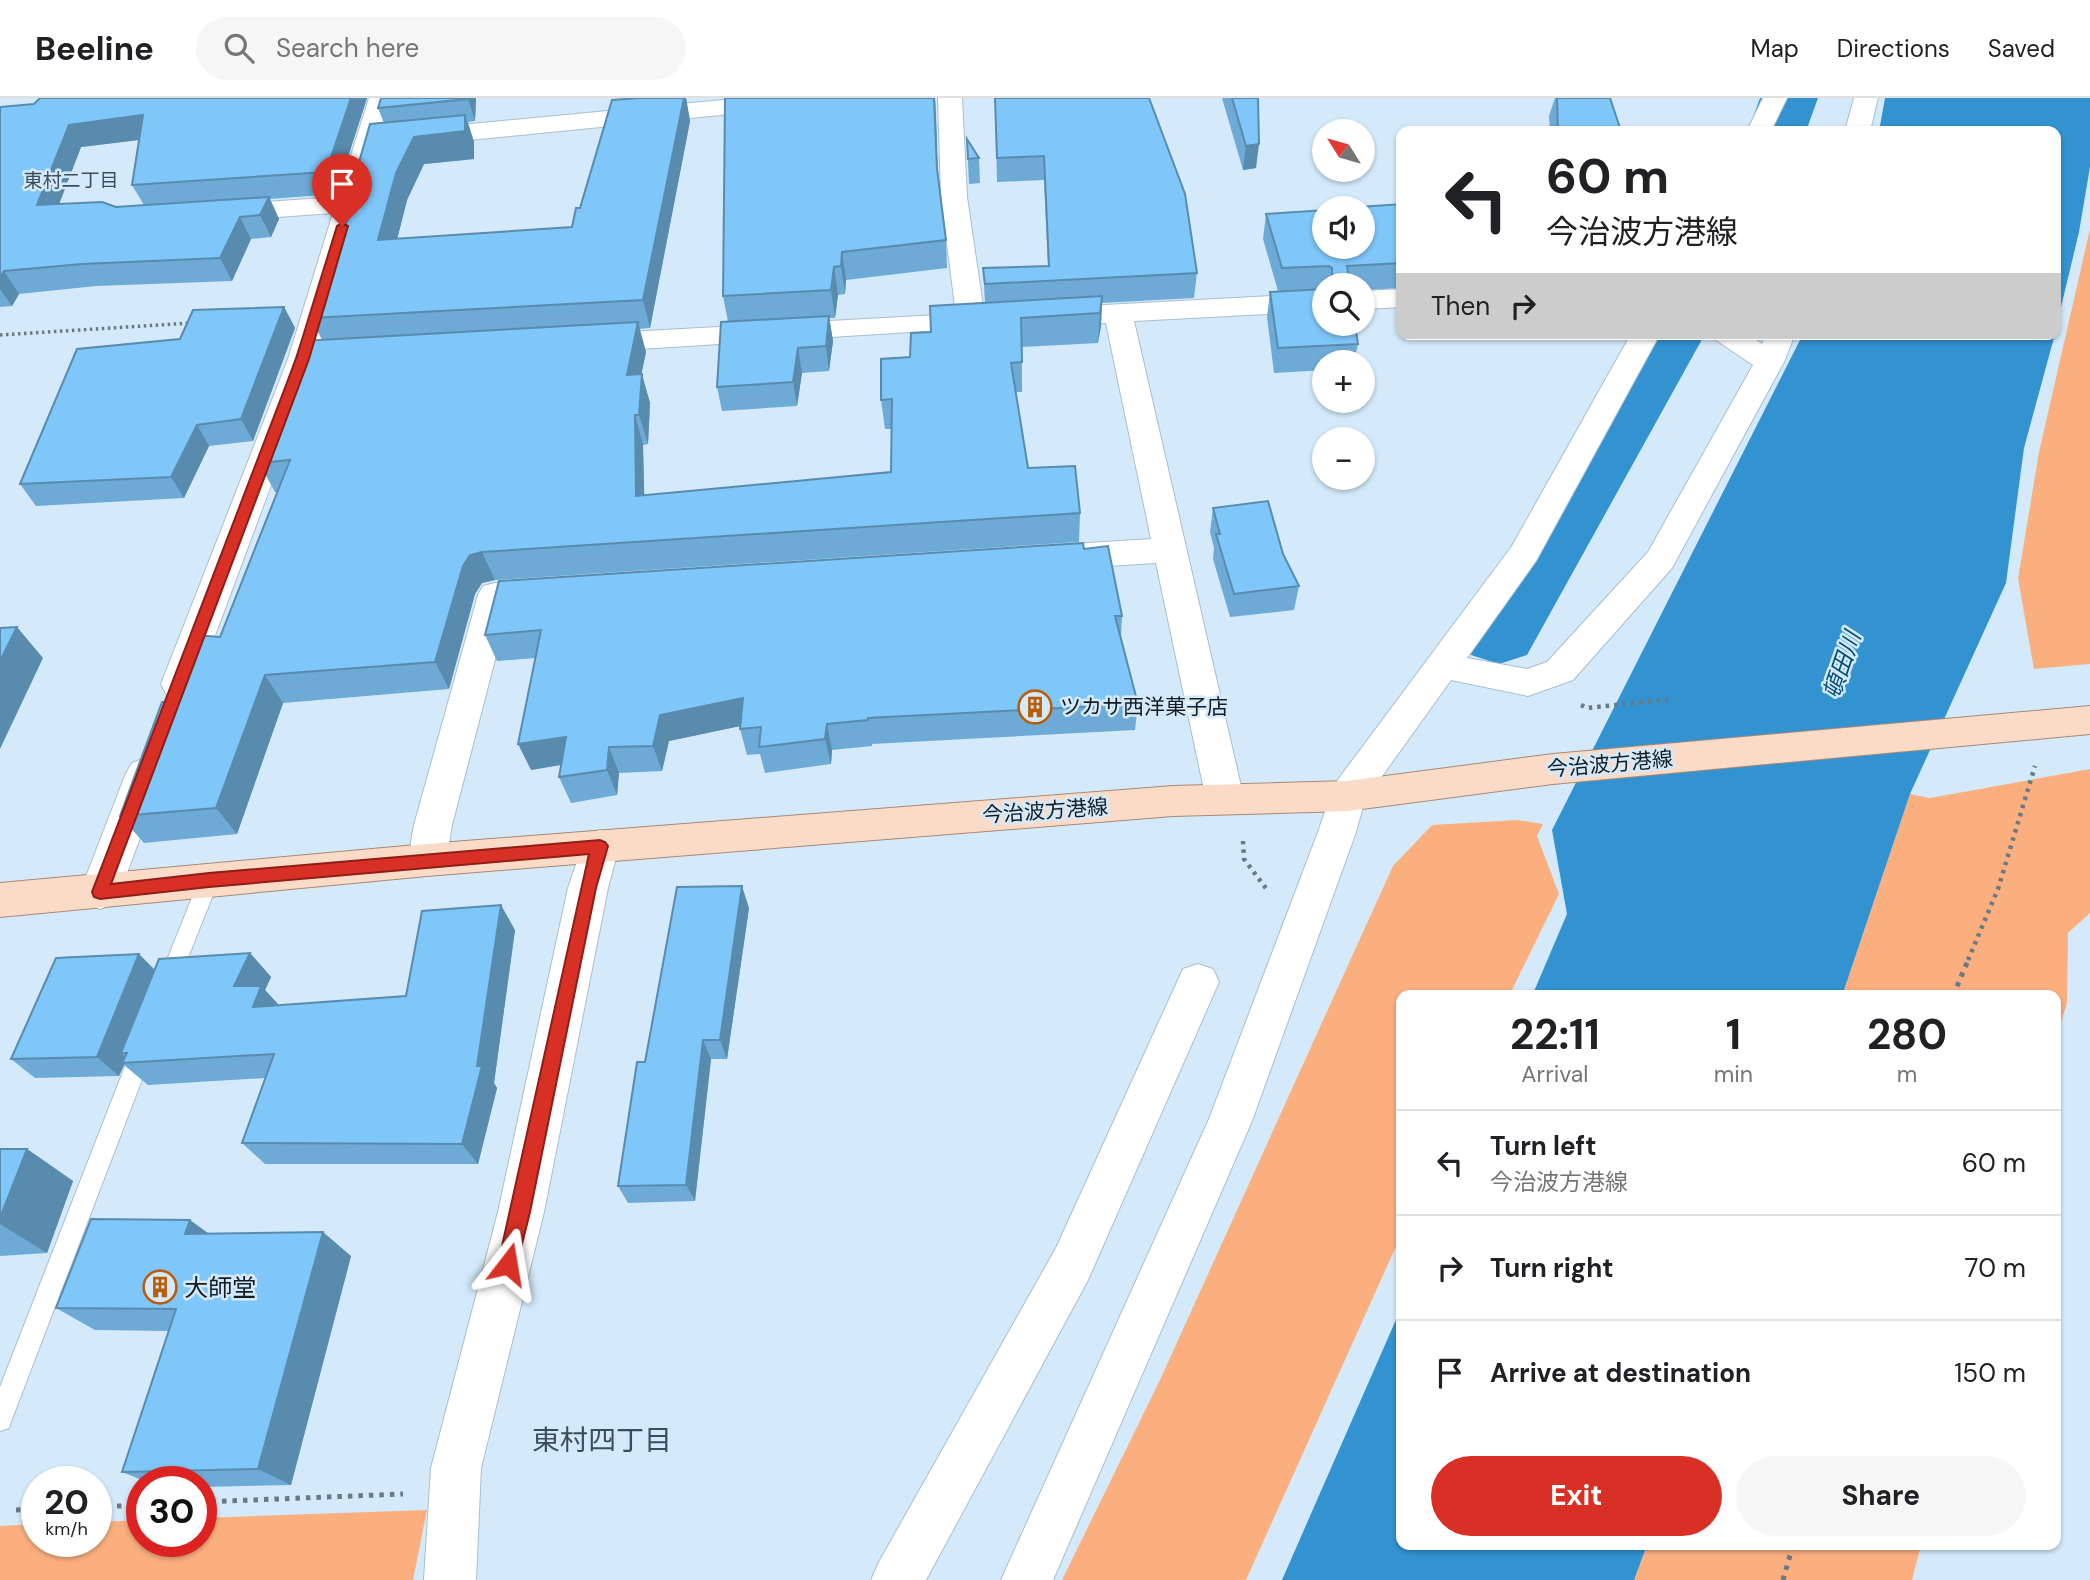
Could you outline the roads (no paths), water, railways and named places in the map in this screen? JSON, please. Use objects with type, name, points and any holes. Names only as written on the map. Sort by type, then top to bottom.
[{"type":"main road","name":"今治波方港線","points":[[0,900],[600,846],[1233,815],[1347,796],[1553,769],[2090,720]]},
{"type":"street","points":[[169,709],[316,359],[349,204],[381,98]]},
{"type":"street","points":[[368,142],[821,98]]},
{"type":"street","points":[[950,98],[954,197],[971,321]]},
{"type":"street","points":[[1761,126],[1775,98]]},
{"type":"street","points":[[1859,126],[1866,98]]},
{"type":"street","points":[[197,214],[349,204]]},
{"type":"street","points":[[1375,299],[1396,298]]},
{"type":"street","points":[[560,345],[1312,303]]},
{"type":"street","points":[[1118,313],[1170,550],[1233,815]]},
{"type":"street","points":[[1027,1580],[1230,1121],[1337,832],[1347,796],[1524,553],[1643,340]]},
{"type":"street","points":[[1443,665],[1480,675],[1528,683],[1560,671],[1660,560],[1775,348],[1747,340]]},
{"type":"street","points":[[1032,559],[1170,550]]},
{"type":"street","points":[[426,860],[495,595],[578,590]]},
{"type":"street","points":[[100,892],[155,748]]},
{"type":"street","points":[[450,1580],[456,1468],[521,1212],[588,888],[600,846]]},
{"type":"street","points":[[897,1580],[1072,1264],[1198,982]]},
{"type":"lane","points":[[161,1003],[209,880]]},
{"type":"lane","points":[[0,1419],[151,1028]]},
{"type":"water","points":[[1885,98],[2090,98],[2090,167],[2079,232],[2061,307],[2061,126],[1880,126]]},
{"type":"water","name":"頓田川","points":[[1800,340],[2053,340],[2024,448],[2006,583],[1910,794],[1844,990],[1535,990],[1567,914],[1552,830]]},
{"type":"water","points":[[1396,1320],[1396,1550],[1645,1550],[1634,1580],[1282,1580]]},
{"type":"waterway","points":[[1779,126],[1789,98]]},
{"type":"waterway","points":[[1499,634],[1668,340]]},
{"type":"place","name":"ツカサ西洋菓子店","points":[[1035,707]]},
{"type":"place","name":"大師堂","points":[[160,1287]]},
{"type":"district","name":"東村二丁目","points":[[71,180]]},
{"type":"district","name":"東村四丁目","points":[[602,1440]]}]
